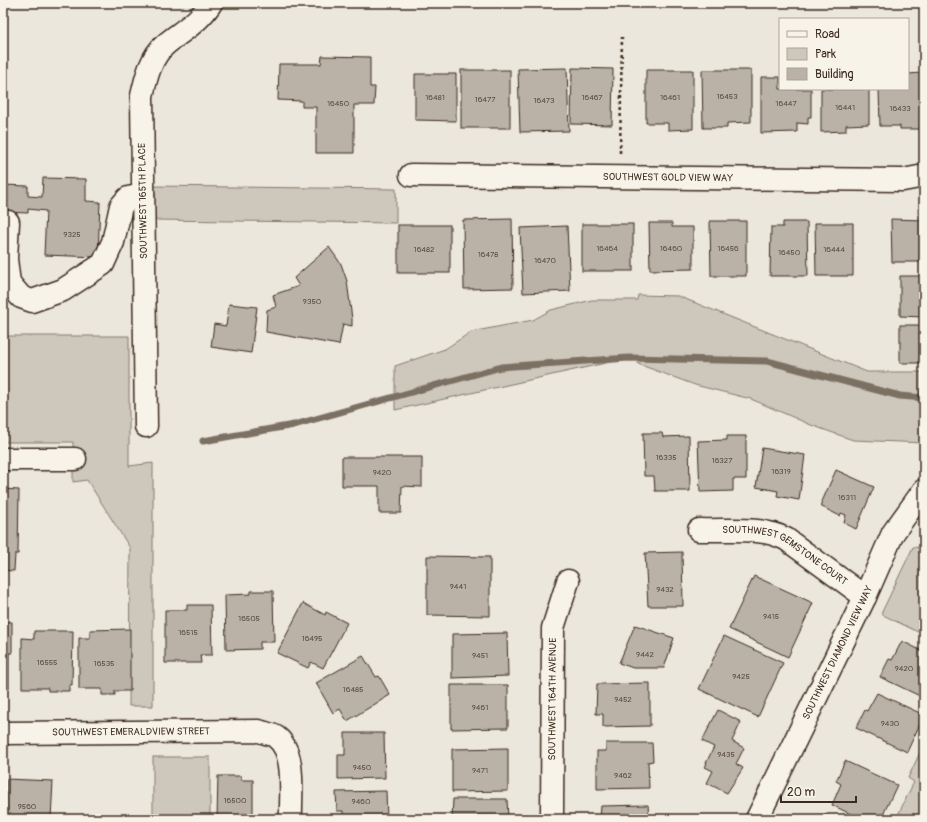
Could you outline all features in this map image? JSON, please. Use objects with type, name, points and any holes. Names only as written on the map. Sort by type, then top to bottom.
[{"type":"street","name":"SOUTHWEST 165TH PLACE","points":[[146,426],[142,96],[147,72],[165,45],[188,29],[211,3]]},
{"type":"street","name":"SOUTHWEST GOLD VIEW WAY","points":[[411,175],[895,180],[924,176]]},
{"type":"street","points":[[8,222],[6,259],[9,283],[21,297],[32,301],[63,290],[103,264],[113,242],[121,206],[128,198],[143,195]]},
{"type":"street","points":[[3,459],[75,459]]},
{"type":"street","name":"SOUTHWEST DIAMOND VIEW WAY","points":[[757,819],[865,597],[893,533],[924,490]]},
{"type":"street","name":"SOUTHWEST GEMSTONE COURT","points":[[700,530],[761,531],[775,534],[786,539],[865,597]]},
{"type":"street","name":"SOUTHWEST 164TH AVENUE","points":[[552,819],[553,628],[568,581]]},
{"type":"street","name":"SOUTHWEST EMERALDVIEW STREET","points":[[3,733],[259,731],[275,736],[285,746],[290,761],[290,819]]},
{"type":"path","points":[[620,155],[622,37]]},
{"type":"green space","points":[[153,186],[396,189],[396,223],[153,220]]},
{"type":"green space","points":[[638,295],[678,296],[867,372],[924,372],[924,443],[853,440],[811,425],[751,399],[695,385],[638,364],[637,356],[395,410],[395,366],[445,349],[471,332],[533,320],[551,310],[592,300],[637,300]]},
{"type":"green space","points":[[3,336],[129,336],[129,466],[153,463],[153,706],[129,706],[130,548],[87,480],[73,482],[73,442],[3,442]]},
{"type":"green space","points":[[913,547],[924,548],[924,635],[881,614]]},
{"type":"green space","points":[[924,744],[924,819],[896,819],[914,782],[908,778]]},
{"type":"green space","points":[[153,757],[210,757],[210,819],[153,819]]},
{"type":"building","points":[[322,56],[370,57],[370,87],[375,87],[374,105],[354,105],[354,153],[316,153],[316,107],[302,107],[302,101],[278,100],[279,64],[321,64]]},
{"type":"building","points":[[567,68],[569,131],[520,132],[518,69]]},
{"type":"building","points":[[572,68],[613,69],[612,125],[571,124]]},
{"type":"building","points":[[461,70],[510,70],[510,128],[461,128]]},
{"type":"building","points":[[646,70],[693,70],[693,129],[668,130],[668,123],[646,123]]},
{"type":"building","points":[[702,70],[751,70],[751,122],[727,123],[727,128],[703,128]]},
{"type":"building","points":[[921,73],[921,129],[900,129],[900,126],[880,126],[879,90],[909,90],[909,74]]},
{"type":"building","points":[[415,74],[456,74],[456,121],[415,120]]},
{"type":"building","points":[[761,77],[779,77],[779,90],[811,90],[811,117],[808,117],[808,124],[797,123],[797,132],[761,133]]},
{"type":"building","points":[[821,90],[869,90],[869,124],[846,125],[846,131],[821,132]]},
{"type":"building","points":[[43,178],[86,179],[86,201],[100,202],[98,257],[44,255],[46,211],[28,209],[28,213],[3,212],[3,185],[28,186],[28,196],[42,197]]},
{"type":"building","points":[[512,219],[513,288],[464,289],[463,220]]},
{"type":"building","points":[[891,219],[924,220],[924,262],[892,262]]},
{"type":"building","points":[[710,221],[746,221],[746,276],[711,276]]},
{"type":"building","points":[[783,222],[807,222],[808,276],[770,276],[771,227],[783,227]]},
{"type":"building","points":[[649,223],[672,223],[672,227],[693,227],[693,269],[650,270]]},
{"type":"building","points":[[815,223],[853,223],[853,276],[816,276]]},
{"type":"building","points":[[582,224],[633,224],[633,271],[582,271]]},
{"type":"building","points":[[398,225],[450,225],[450,273],[398,273]]},
{"type":"building","points":[[567,226],[570,291],[523,293],[520,228]]},
{"type":"building","points":[[329,247],[341,264],[347,281],[352,319],[352,326],[343,324],[339,345],[266,332],[267,310],[276,307],[273,295],[299,286],[294,278]]},
{"type":"building","points":[[900,276],[924,276],[924,317],[900,316]]},
{"type":"building","points":[[229,304],[257,307],[251,353],[211,347],[214,324],[226,326]]},
{"type":"building","points":[[900,325],[924,325],[924,363],[900,363]]},
{"type":"building","points":[[643,433],[662,433],[663,437],[689,436],[690,491],[655,491],[654,476],[644,476]]},
{"type":"building","points":[[727,436],[746,436],[746,479],[733,479],[733,491],[700,492],[698,441],[727,440]]},
{"type":"building","points":[[762,448],[805,455],[799,500],[777,496],[778,491],[756,487]]},
{"type":"building","points":[[342,457],[422,457],[422,487],[402,486],[401,513],[379,513],[379,486],[342,486]]},
{"type":"building","points":[[836,470],[874,487],[856,529],[844,523],[846,515],[841,513],[840,516],[820,506]]},
{"type":"building","points":[[3,489],[19,490],[18,554],[15,554],[14,571],[3,570]]},
{"type":"building","points":[[682,552],[683,606],[648,606],[645,553]]},
{"type":"building","points":[[427,556],[490,557],[490,616],[427,615]]},
{"type":"building","points":[[754,576],[813,603],[788,657],[729,629]]},
{"type":"building","points":[[251,591],[273,591],[274,642],[260,642],[260,649],[226,650],[225,595],[251,594]]},
{"type":"building","points":[[303,603],[325,615],[326,612],[347,623],[323,668],[311,662],[308,668],[277,653]]},
{"type":"building","points":[[187,605],[211,605],[212,655],[200,655],[201,663],[165,663],[165,610],[187,610]]},
{"type":"building","points":[[3,622],[12,622],[12,653],[9,653],[9,689],[3,689]]},
{"type":"building","points":[[635,625],[674,638],[664,668],[633,668],[619,663]]},
{"type":"building","points":[[130,629],[130,691],[115,691],[115,695],[102,695],[102,689],[79,689],[79,638],[90,638],[90,630]]},
{"type":"building","points":[[34,631],[73,631],[72,685],[69,685],[69,691],[48,691],[48,688],[22,688],[22,638],[34,639]]},
{"type":"building","points":[[507,633],[508,676],[452,678],[452,634]]},
{"type":"building","points":[[724,636],[783,663],[758,717],[699,689]]},
{"type":"building","points":[[902,641],[924,652],[924,698],[880,677],[889,659],[892,660]]},
{"type":"building","points":[[363,656],[376,677],[379,676],[390,695],[347,721],[340,709],[333,713],[316,683]]},
{"type":"building","points":[[650,683],[650,726],[603,727],[603,714],[596,714],[597,684]]},
{"type":"building","points":[[451,685],[508,685],[508,728],[451,729]]},
{"type":"building","points":[[877,693],[924,715],[907,752],[856,728],[865,710],[867,711]]},
{"type":"building","points":[[718,710],[741,722],[732,741],[744,748],[736,764],[743,768],[727,793],[707,783],[713,771],[705,767],[714,747],[702,741]]},
{"type":"building","points":[[345,733],[384,733],[385,778],[338,779],[338,755],[345,755]]},
{"type":"building","points":[[606,743],[652,743],[653,761],[648,762],[649,788],[597,789],[597,751],[606,751]]},
{"type":"building","points":[[508,748],[508,791],[452,792],[452,749]]},
{"type":"building","points":[[845,761],[897,785],[881,819],[861,819],[832,805],[841,784],[836,781]]},
{"type":"building","points":[[218,776],[241,776],[241,780],[253,780],[253,819],[217,819]]},
{"type":"building","points":[[6,779],[53,781],[51,819],[3,819],[3,792],[6,792]]},
{"type":"building","points":[[386,791],[387,819],[343,819],[343,811],[337,811],[336,792]]},
{"type":"building","points":[[453,799],[507,799],[508,819],[452,819]]},
{"type":"building","points":[[648,805],[649,819],[597,819],[600,818],[601,806]]},
{"type":"building","points":[[824,814],[835,819],[821,819]]},
{"type":"waterway","points":[[203,441],[294,425],[501,367],[629,358],[767,361],[900,396],[924,398]]}]
